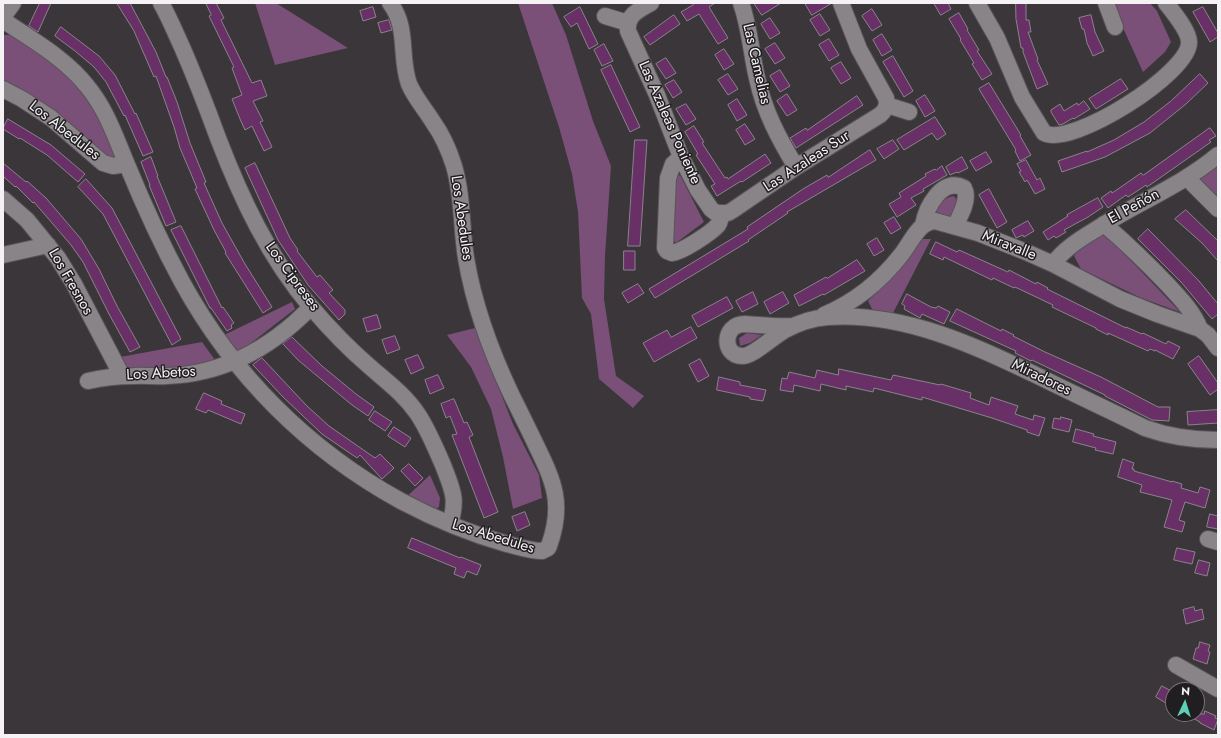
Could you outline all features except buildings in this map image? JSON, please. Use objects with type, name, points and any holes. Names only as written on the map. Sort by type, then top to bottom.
[{"type":"street","points":[[3,18],[13,3]]},
{"type":"street","name":"Los Cipreses","points":[[161,3],[187,59],[228,164],[249,211],[276,258],[311,307],[348,347],[398,391],[416,412],[430,434],[454,493],[454,504],[450,524]]},
{"type":"street","name":"Los Abedules","points":[[3,18],[60,59],[88,86],[108,118],[126,164],[157,233],[182,283],[209,328],[235,362],[279,411],[328,454],[384,491],[415,508],[450,524],[502,542],[542,551],[548,548],[553,534],[556,511],[556,498],[551,476],[502,373],[485,330],[466,260],[460,196],[454,167],[445,142],[432,120],[419,103],[410,84],[405,65],[401,26],[395,10],[390,3]]},
{"type":"street","points":[[605,16],[628,23],[634,13],[651,3]]},
{"type":"street","name":"Las Camelias","points":[[741,3],[748,28],[756,73],[762,96],[774,128],[796,167]]},
{"type":"street","points":[[841,3],[859,49],[886,98],[887,105],[909,112]]},
{"type":"street","points":[[977,3],[997,38],[1022,97],[1040,128],[1047,134],[1059,135],[1086,126],[1129,104],[1153,86],[1183,57],[1188,47],[1187,34],[1166,3]]},
{"type":"street","points":[[1106,3],[1115,27]]},
{"type":"street","name":"Las Azaleas Poniente","points":[[628,23],[630,35],[657,95],[681,157],[698,190],[711,209],[716,213],[722,214]]},
{"type":"street","name":"Los Abedules","points":[[3,89],[22,99],[51,118],[103,163],[113,166],[126,164]]},
{"type":"street","name":"Las Azaleas Sur","points":[[722,214],[739,206],[796,167],[880,115],[884,112],[887,105]]},
{"type":"street","name":"El Peñón","points":[[1053,264],[1064,252],[1104,224],[1187,178],[1218,155]]},
{"type":"street","points":[[681,157],[672,164],[668,178],[664,245],[667,251],[672,253],[679,252],[718,225],[722,214]]},
{"type":"street","points":[[1187,178],[1218,209]]},
{"type":"street","points":[[818,318],[842,307],[861,295],[879,280],[892,267],[923,225],[927,210],[935,198],[945,189],[957,185],[964,188],[966,196],[963,208],[955,226]]},
{"type":"street","name":"Los Fresnos","points":[[3,199],[27,220],[48,245],[74,284],[122,376]]},
{"type":"street","name":"Miravalle","points":[[923,225],[935,221],[1000,241],[1053,264],[1126,302],[1200,329],[1208,335],[1218,348]]},
{"type":"street","points":[[1104,224],[1148,264],[1180,297],[1194,316],[1200,329]]},
{"type":"street","points":[[3,255],[48,245]]},
{"type":"street","points":[[861,295],[862,308],[866,318]]},
{"type":"street","name":"Los Abetos","points":[[88,381],[104,377],[184,375],[218,368],[235,362],[272,340],[288,329],[311,307]]},
{"type":"street","name":"Miradores","points":[[793,326],[818,318],[866,318],[913,326],[936,332],[976,347],[1146,428],[1160,433],[1188,439],[1217,440]]},
{"type":"street","points":[[1176,665],[1218,689]]},
{"type":"shaded area","points":[[255,3],[276,3],[348,48],[275,65]]},
{"type":"shaded area","points":[[518,3],[552,3],[566,35],[593,121],[611,166],[605,256],[604,299],[616,376],[644,396],[633,408],[599,379],[591,314],[582,298],[578,212],[572,174],[559,127]]},
{"type":"shaded area","points":[[1113,3],[1150,3],[1157,11],[1171,42],[1165,52],[1143,72],[1118,17]]},
{"type":"shaded area","points":[[3,35],[13,35],[65,73],[86,97],[101,124],[116,159],[105,157],[3,85]]},
{"type":"shaded area","points":[[1218,158],[1218,200],[1197,179]]},
{"type":"shaded area","points":[[680,175],[704,222],[676,243],[669,237],[676,176]]},
{"type":"shaded area","points":[[954,196],[959,203],[951,220],[930,218],[943,201]]},
{"type":"shaded area","points":[[1102,230],[1180,312],[1141,298],[1081,269],[1074,256],[1079,244]]},
{"type":"shaded area","points":[[922,239],[931,239],[892,315],[873,311],[868,301],[891,278]]},
{"type":"shaded area","points":[[292,302],[295,309],[237,354],[224,335]]},
{"type":"shaded area","points":[[475,328],[513,424],[539,475],[542,498],[513,509],[503,457],[491,409],[471,367],[447,335]]},
{"type":"shaded area","points":[[747,333],[762,335],[750,343],[740,346],[739,338]]},
{"type":"shaded area","points":[[202,342],[215,360],[184,370],[127,369],[120,357]]},
{"type":"shaded area","points":[[430,475],[440,498],[439,507],[430,513],[403,500]]}]
